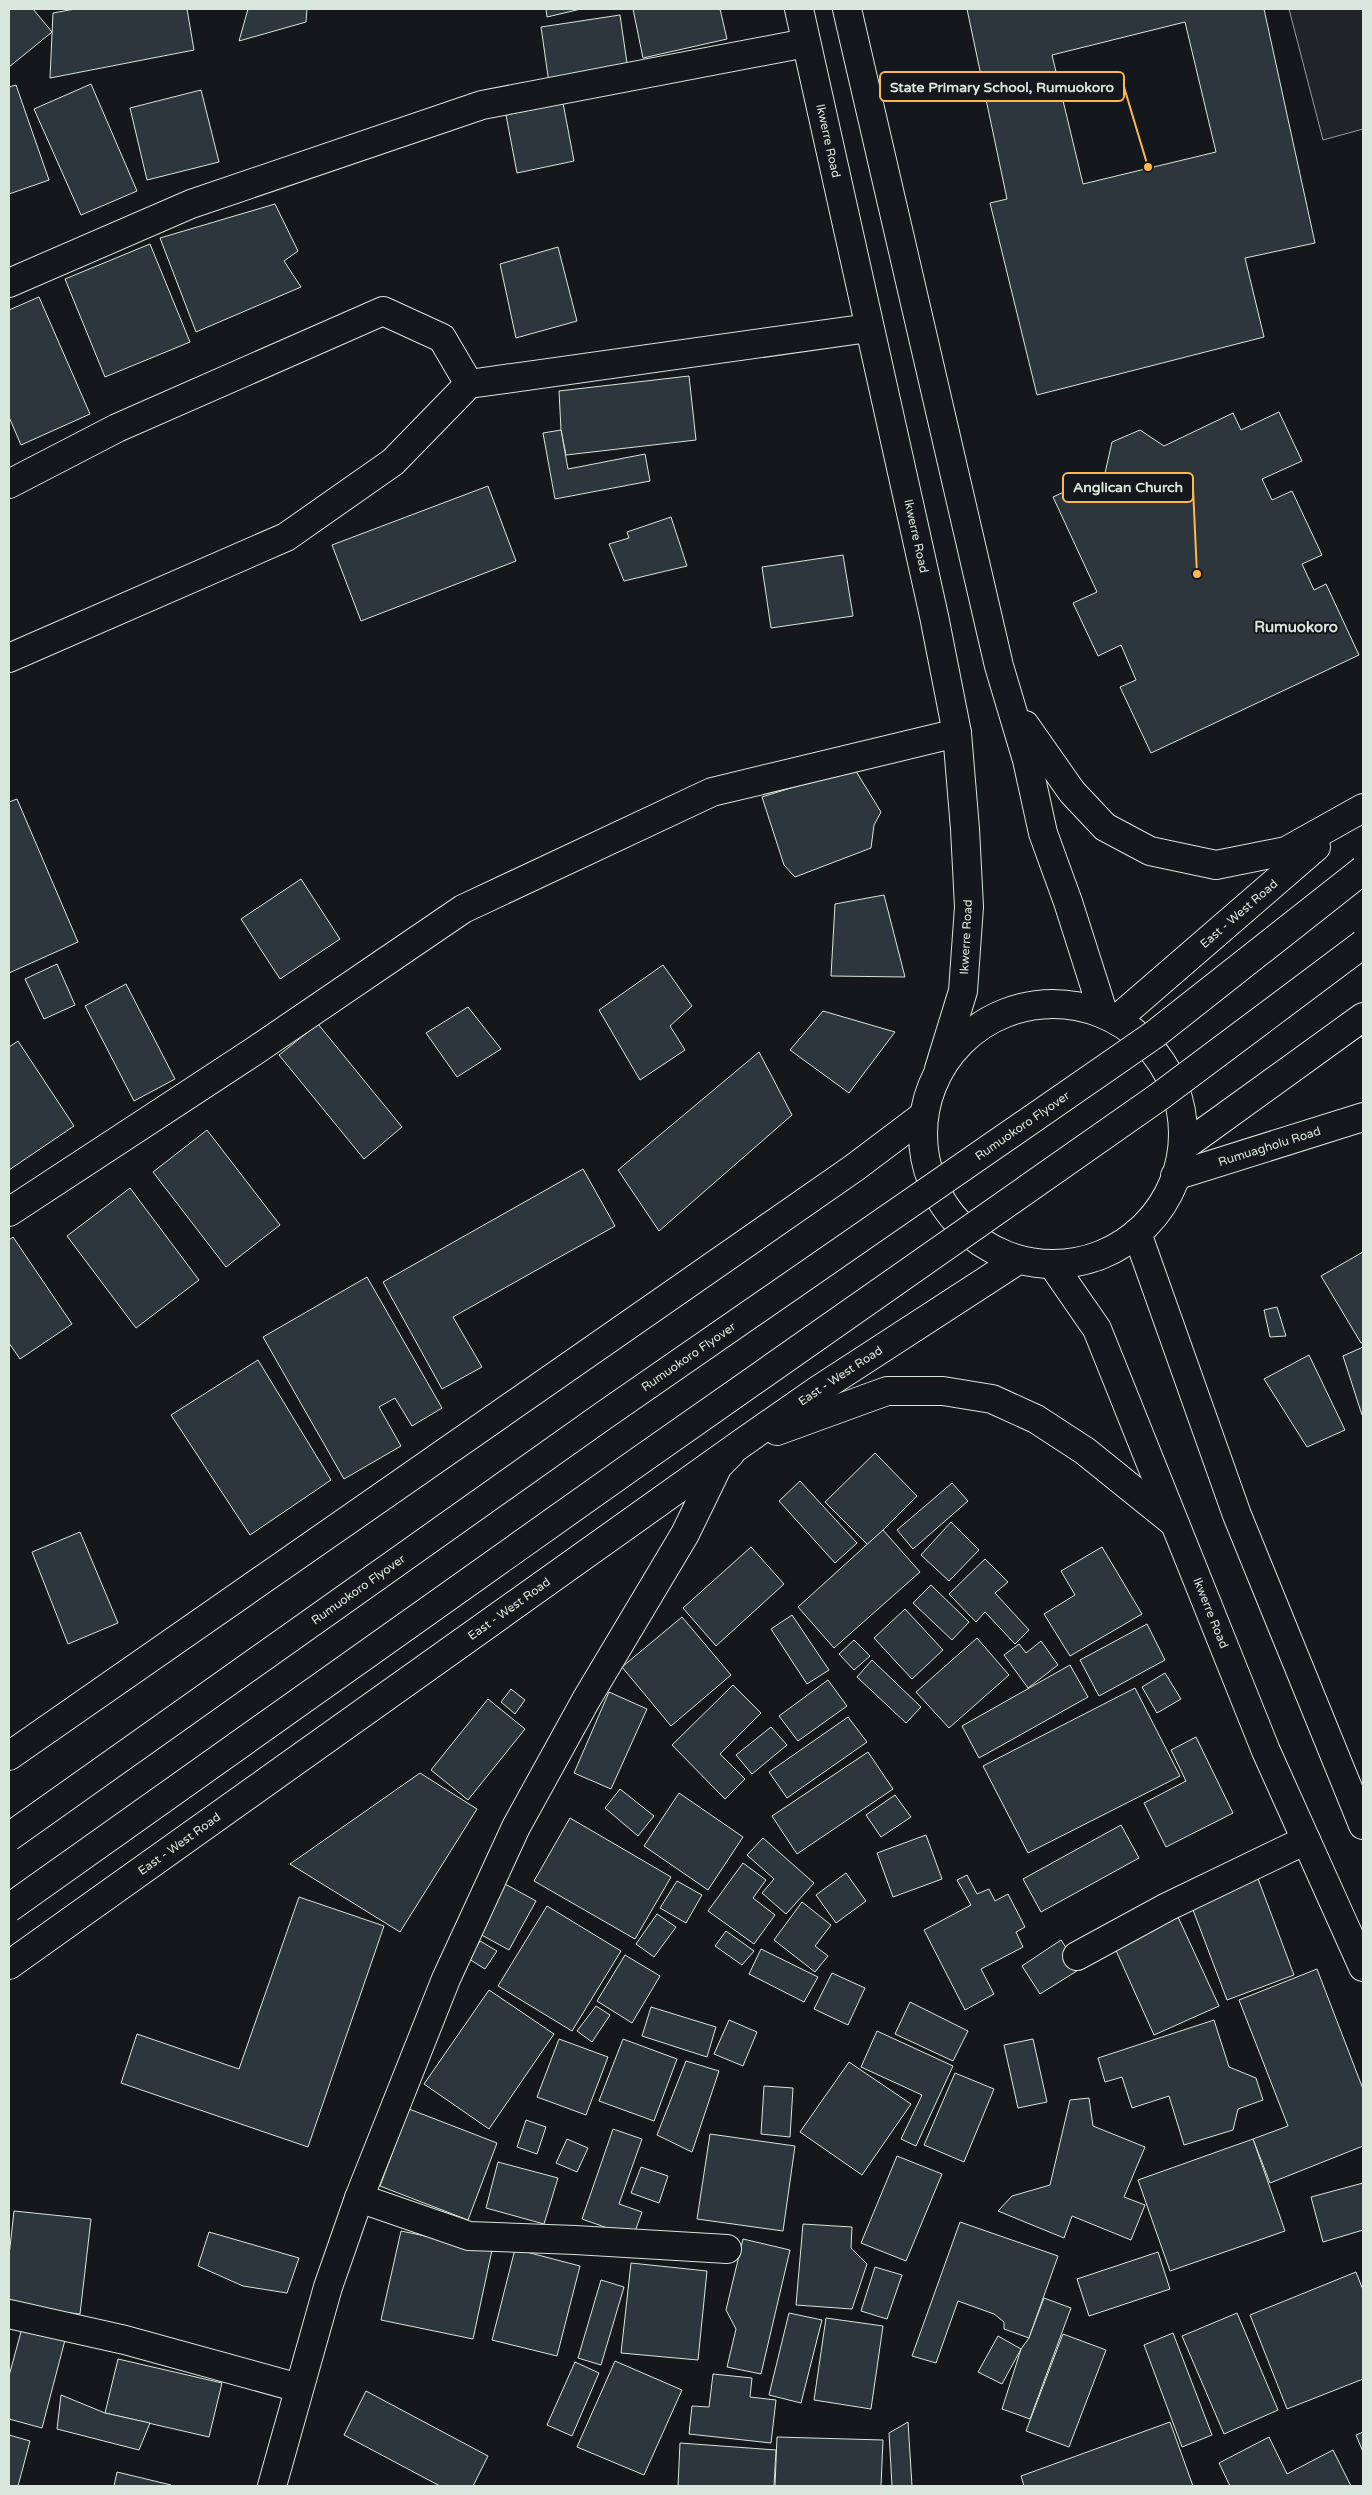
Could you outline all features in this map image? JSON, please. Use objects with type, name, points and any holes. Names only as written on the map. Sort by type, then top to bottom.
[{"type":"main road","name":"Ikwerre Road","points":[[799,9],[934,616],[957,733],[966,829],[969,907],[963,991],[939,1069]]},
{"type":"main road","points":[[847,9],[998,666],[1027,760],[1043,834],[1110,1016]]},
{"type":"main road","points":[[9,284],[190,204],[482,105],[806,42]]},
{"type":"main road","points":[[9,484],[117,428],[383,311],[442,338],[469,384]]},
{"type":"main road","points":[[9,658],[286,537],[392,462],[469,384],[870,328]]},
{"type":"main road","points":[[1009,702],[1072,792],[1105,827],[1150,852],[1216,865],[1286,851],[1363,808]]},
{"type":"main road","points":[[9,1212],[253,1052],[463,909],[712,792],[957,733]]},
{"type":"main road","name":"East - West Road","points":[[1110,1016],[1363,808]]},
{"type":"main road","name":"Rumuokoro Flyover","points":[[9,1837],[603,1416],[1155,1034],[1363,870]]},
{"type":"main road","points":[[9,1908],[640,1460],[1160,1096],[1363,944]]},
{"type":"main road","points":[[1066,1004],[1110,1016],[1147,1042],[1169,1074],[1183,1118],[1183,1147],[1175,1176],[1162,1204],[1137,1233],[1098,1256],[1052,1264],[1015,1262],[973,1238],[946,1212],[925,1166],[922,1116],[929,1092],[939,1069],[962,1039],[993,1018],[1029,1005],[1066,1004]]},
{"type":"main road","points":[[1183,1147],[1363,1017]]},
{"type":"main road","points":[[9,1756],[854,1168],[922,1116]]},
{"type":"main road","name":"Rumuagholu Road","points":[[1175,1176],[1363,1117]]},
{"type":"main road","points":[[1137,1233],[1237,1515],[1363,1825]]},
{"type":"main road","name":"East - West Road","points":[[9,1965],[742,1443],[818,1390],[1015,1262]]},
{"type":"main road","name":"Ikwerre Road","points":[[1052,1264],[1097,1329],[1266,1751],[1363,1967]]},
{"type":"main road","points":[[272,2486],[328,2286],[359,2198],[446,1979],[516,1827],[586,1700],[685,1534],[718,1466],[742,1443],[887,1391],[943,1391],[992,1399],[1036,1419],[1085,1451],[1174,1523]]},
{"type":"main road","points":[[1077,1956],[1210,1885],[1306,1840]]},
{"type":"main road","points":[[359,2198],[469,2236],[727,2249]]},
{"type":"main road","points":[[9,2314],[125,2340],[299,2388]]},
{"type":"shaded area","points":[[1289,9],[1363,9],[1363,129],[1323,140]]},
{"type":"building","points":[[9,9],[33,9],[52,32],[9,67]]},
{"type":"building","points":[[75,9],[187,9],[194,50],[50,78],[53,13]]},
{"type":"building","points":[[248,9],[307,9],[306,22],[239,41]]},
{"type":"building","points":[[546,9],[581,9],[547,17]]},
{"type":"building","points":[[633,9],[720,9],[727,39],[643,58]]},
{"type":"building","points":[[967,9],[1264,9],[1315,243],[1245,258],[1264,337],[1037,395],[990,203],[1007,199]],"holes":[[[1185,22],[1216,152],[1083,184],[1052,55]]]},
{"type":"building","points":[[620,15],[628,70],[549,83],[541,27]]},
{"type":"building","points":[[91,84],[137,191],[81,215],[34,109]]},
{"type":"building","points":[[16,85],[49,180],[9,194],[9,87]]},
{"type":"building","points":[[201,90],[219,162],[147,180],[130,108]]},
{"type":"building","points":[[563,103],[574,161],[517,173],[506,115]]},
{"type":"building","points":[[275,204],[298,251],[284,261],[301,287],[196,332],[160,238]]},
{"type":"building","points":[[150,244],[190,342],[105,377],[65,279]]},
{"type":"building","points":[[558,247],[577,321],[516,338],[500,264]]},
{"type":"building","points":[[39,297],[90,414],[21,445],[9,417],[9,310]]},
{"type":"building","points":[[689,376],[696,440],[566,455],[561,430],[559,391]]},
{"type":"building","points":[[1279,412],[1302,461],[1262,479],[1272,500],[1292,491],[1322,555],[1302,564],[1314,590],[1326,584],[1359,655],[1151,753],[1120,687],[1136,680],[1121,645],[1098,656],[1073,603],[1097,592],[1053,497],[1105,473],[1112,442],[1140,430],[1164,446],[1233,413],[1241,430]]},
{"type":"building","points":[[561,430],[568,469],[645,454],[650,481],[555,499],[543,433]]},
{"type":"building","points":[[488,486],[516,561],[361,621],[332,545]]},
{"type":"building","points":[[671,517],[687,566],[624,581],[609,544],[629,538],[627,532]]},
{"type":"building","points":[[843,555],[853,616],[771,628],[762,567]]},
{"type":"building","points":[[854,768],[881,812],[874,825],[871,848],[795,877],[784,865],[762,797]]},
{"type":"building","points":[[17,799],[78,942],[9,973],[9,802]]},
{"type":"building","points":[[301,879],[340,939],[280,979],[241,919]]},
{"type":"building","points":[[884,895],[905,977],[831,976],[835,904]]},
{"type":"building","points":[[57,964],[75,1005],[44,1019],[25,979]]},
{"type":"building","points":[[663,965],[692,1006],[670,1026],[685,1050],[640,1080],[599,1010]]},
{"type":"building","points":[[126,984],[175,1079],[134,1101],[85,1006]]},
{"type":"building","points":[[468,1007],[501,1049],[457,1077],[426,1033]]},
{"type":"building","points":[[823,1011],[895,1032],[849,1093],[790,1050]]},
{"type":"building","points":[[318,1024],[402,1127],[364,1159],[279,1055]]},
{"type":"building","points":[[18,1041],[74,1126],[9,1170],[9,1047]]},
{"type":"building","points":[[759,1052],[792,1115],[659,1231],[618,1170]]},
{"type":"building","points":[[207,1130],[280,1225],[226,1267],[153,1172]]},
{"type":"building","points":[[583,1169],[615,1226],[453,1317],[482,1367],[442,1389],[383,1282]]},
{"type":"building","points":[[130,1188],[199,1280],[136,1328],[67,1236]]},
{"type":"building","points":[[13,1237],[72,1324],[20,1359],[9,1343],[9,1240]]},
{"type":"building","points":[[1363,1252],[1363,1342],[1361,1343],[1321,1276]]},
{"type":"building","points":[[367,1277],[442,1408],[412,1426],[395,1398],[379,1407],[401,1446],[344,1479],[263,1337]]},
{"type":"building","points":[[1277,1307],[1286,1336],[1270,1337],[1264,1310]]},
{"type":"building","points":[[1363,1347],[1363,1415],[1362,1415],[1343,1356]]},
{"type":"building","points":[[1309,1355],[1345,1430],[1307,1447],[1264,1379]]},
{"type":"building","points":[[258,1360],[331,1480],[250,1535],[171,1415]]},
{"type":"building","points":[[875,1453],[917,1496],[868,1545],[825,1502]]},
{"type":"building","points":[[800,1481],[857,1543],[835,1563],[779,1501]]},
{"type":"building","points":[[952,1483],[968,1501],[913,1549],[897,1530]]},
{"type":"building","points":[[951,1522],[979,1550],[949,1581],[921,1555]]},
{"type":"building","points":[[883,1530],[920,1572],[834,1648],[798,1607]]},
{"type":"building","points":[[80,1532],[118,1623],[68,1644],[32,1552]]},
{"type":"building","points":[[751,1547],[784,1584],[716,1646],[683,1608]]},
{"type":"building","points":[[1102,1547],[1142,1614],[1070,1656],[1044,1614],[1075,1595],[1061,1571]]},
{"type":"building","points":[[985,1559],[1008,1582],[995,1593],[1029,1630],[1015,1644],[985,1612],[976,1622],[949,1594]]},
{"type":"building","points":[[931,1585],[969,1622],[952,1640],[913,1603]]},
{"type":"building","points":[[905,1609],[943,1650],[912,1679],[874,1638]]},
{"type":"building","points":[[792,1615],[829,1670],[807,1684],[771,1629]]},
{"type":"building","points":[[682,1617],[731,1675],[671,1726],[622,1667]]},
{"type":"building","points":[[1147,1624],[1165,1660],[1099,1696],[1080,1660]]},
{"type":"building","points":[[977,1638],[1009,1675],[949,1728],[916,1692]]},
{"type":"building","points":[[854,1640],[870,1656],[854,1670],[839,1654]]},
{"type":"building","points":[[1041,1641],[1058,1665],[1028,1688],[1004,1655],[1019,1644],[1026,1653]]},
{"type":"building","points":[[872,1660],[921,1707],[906,1723],[857,1677]]},
{"type":"building","points":[[1070,1665],[1088,1697],[979,1758],[962,1726]]},
{"type":"building","points":[[1165,1673],[1181,1699],[1157,1713],[1142,1687]]},
{"type":"building","points":[[828,1680],[847,1706],[798,1741],[779,1716]]},
{"type":"building","points":[[733,1685],[761,1713],[720,1754],[745,1779],[725,1799],[672,1745]]},
{"type":"building","points":[[1135,1688],[1180,1776],[1028,1853],[983,1766]]},
{"type":"building","points":[[511,1689],[525,1700],[515,1714],[501,1702]]},
{"type":"building","points":[[609,1692],[647,1709],[611,1789],[574,1773]]},
{"type":"building","points":[[488,1699],[525,1729],[468,1800],[431,1770]]},
{"type":"building","points":[[848,1717],[867,1742],[787,1798],[769,1772]]},
{"type":"building","points":[[771,1727],[787,1745],[752,1774],[736,1755]]},
{"type":"building","points":[[1196,1737],[1233,1813],[1166,1847],[1144,1803],[1186,1781],[1171,1750]]},
{"type":"building","points":[[868,1752],[893,1789],[797,1854],[772,1816]]},
{"type":"building","points":[[420,1773],[477,1809],[400,1932],[290,1864]]},
{"type":"building","points":[[620,1789],[654,1816],[638,1836],[605,1808]]},
{"type":"building","points":[[679,1793],[743,1837],[708,1890],[644,1846]]},
{"type":"building","points":[[895,1795],[911,1817],[881,1837],[866,1815]]},
{"type":"building","points":[[570,1818],[671,1877],[635,1939],[534,1881]]},
{"type":"building","points":[[1121,1825],[1139,1858],[1041,1912],[1023,1879]]},
{"type":"building","points":[[926,1835],[942,1879],[893,1897],[877,1853]]},
{"type":"building","points":[[763,1838],[814,1883],[786,1914],[762,1893],[774,1879],[747,1855]]},
{"type":"building","points":[[743,1863],[766,1880],[753,1898],[775,1915],[754,1944],[708,1911]]},
{"type":"building","points":[[846,1873],[866,1901],[836,1923],[816,1895]]},
{"type":"building","points":[[967,1875],[977,1894],[989,1889],[995,1901],[1008,1894],[1025,1927],[1016,1932],[1023,1947],[981,1969],[994,1994],[965,2010],[924,1930],[971,1905],[957,1880]]},
{"type":"building","points":[[1257,1876],[1294,1975],[1227,2000],[1190,1902]]},
{"type":"building","points":[[677,1881],[702,1895],[686,1923],[660,1908]]},
{"type":"building","points":[[505,1884],[536,1901],[509,1950],[478,1933]]},
{"type":"building","points":[[299,1897],[384,1926],[308,2147],[121,2083],[137,2034],[239,2069]]},
{"type":"building","points":[[802,1902],[831,1925],[815,1946],[828,1956],[815,1972],[774,1940]]},
{"type":"building","points":[[547,1906],[621,1951],[572,2031],[498,1986]]},
{"type":"building","points":[[657,1914],[676,1927],[654,1957],[636,1944]]},
{"type":"building","points":[[1178,1917],[1219,2006],[1154,2035],[1114,1946]]},
{"type":"building","points":[[726,1931],[754,1951],[742,1965],[715,1946]]},
{"type":"building","points":[[1061,1940],[1080,1969],[1040,1994],[1022,1966]]},
{"type":"building","points":[[480,1941],[497,1951],[485,1969],[469,1959]]},
{"type":"building","points":[[761,1949],[818,1977],[804,2002],[749,1974]]},
{"type":"building","points":[[625,1955],[660,1976],[632,2023],[597,2001]]},
{"type":"building","points":[[1317,1969],[1363,2089],[1363,2146],[1270,2183],[1253,2139],[1288,2126],[1239,2000]]},
{"type":"building","points":[[832,1973],[865,1988],[848,2025],[814,2009]]},
{"type":"building","points":[[489,1990],[554,2034],[489,2129],[424,2084]]},
{"type":"building","points":[[910,2002],[968,2031],[953,2061],[895,2034]]},
{"type":"building","points":[[596,2006],[610,2015],[592,2042],[577,2031]]},
{"type":"building","points":[[651,2007],[716,2027],[707,2057],[642,2036]]},
{"type":"building","points":[[729,2020],[757,2032],[743,2066],[714,2054]]},
{"type":"building","points":[[1214,2020],[1229,2067],[1256,2078],[1263,2100],[1238,2109],[1233,2130],[1184,2145],[1169,2096],[1132,2108],[1122,2077],[1105,2082],[1098,2058]]},
{"type":"building","points":[[877,2031],[953,2066],[916,2146],[901,2139],[922,2095],[861,2067]]},
{"type":"building","points":[[559,2039],[608,2057],[586,2115],[537,2097]]},
{"type":"building","points":[[623,2039],[677,2059],[654,2121],[599,2101]]},
{"type":"building","points":[[1033,2039],[1047,2102],[1018,2108],[1004,2045]]},
{"type":"building","points":[[686,2061],[719,2071],[692,2152],[657,2135]]},
{"type":"building","points":[[849,2062],[911,2104],[862,2175],[800,2132]]},
{"type":"building","points":[[955,2073],[994,2089],[964,2162],[924,2145]]},
{"type":"building","points":[[764,2086],[793,2088],[790,2137],[761,2134]]},
{"type":"building","points":[[1089,2098],[1093,2126],[1145,2147],[1124,2197],[1145,2205],[1131,2240],[1072,2216],[1064,2238],[998,2211],[1012,2196],[1050,2185],[1070,2100]]},
{"type":"building","points":[[409,2109],[497,2143],[468,2220],[380,2186]]},
{"type":"building","points":[[526,2120],[546,2127],[537,2154],[517,2147]]},
{"type":"building","points":[[613,2129],[642,2139],[619,2204],[642,2212],[633,2237],[582,2219]]},
{"type":"building","points":[[710,2134],[795,2146],[783,2231],[697,2219]]},
{"type":"building","points":[[567,2139],[588,2148],[577,2172],[556,2163]]},
{"type":"building","points":[[1253,2139],[1285,2231],[1170,2271],[1138,2180]]},
{"type":"building","points":[[897,2156],[942,2174],[906,2261],[861,2243]]},
{"type":"building","points":[[498,2162],[558,2178],[544,2224],[486,2208]]},
{"type":"building","points":[[641,2167],[668,2176],[659,2203],[631,2193]]},
{"type":"building","points":[[1363,2183],[1363,2230],[1323,2242],[1311,2197]]},
{"type":"building","points":[[14,2211],[91,2219],[80,2314],[9,2306],[9,2256]]},
{"type":"building","points":[[960,2222],[1058,2256],[1029,2338],[1004,2329],[1004,2322],[994,2314],[958,2301],[936,2363],[912,2356]]},
{"type":"building","points":[[803,2224],[852,2227],[851,2248],[867,2264],[852,2309],[796,2305]]},
{"type":"building","points":[[401,2231],[492,2250],[473,2339],[381,2320]]},
{"type":"building","points":[[209,2232],[299,2258],[287,2293],[243,2286],[198,2266]]},
{"type":"building","points":[[743,2239],[790,2250],[761,2374],[727,2367],[736,2329],[726,2310]]},
{"type":"building","points":[[515,2249],[580,2266],[557,2356],[492,2340]]},
{"type":"building","points":[[1158,2252],[1170,2289],[1089,2316],[1077,2279]]},
{"type":"building","points":[[631,2263],[707,2271],[698,2360],[621,2353]]},
{"type":"building","points":[[875,2267],[902,2275],[887,2319],[861,2311]]},
{"type":"building","points":[[1356,2272],[1363,2290],[1363,2379],[1287,2409],[1250,2315]]},
{"type":"building","points":[[601,2280],[624,2287],[601,2365],[578,2358]]},
{"type":"building","points":[[1044,2298],[1071,2308],[1030,2419],[1002,2409],[1021,2349],[1029,2338]]},
{"type":"building","points":[[789,2313],[822,2320],[801,2403],[769,2395]]},
{"type":"building","points":[[1237,2313],[1278,2410],[1224,2434],[1182,2336]]},
{"type":"building","points":[[826,2318],[883,2326],[871,2409],[814,2400]]},
{"type":"building","points":[[22,2328],[65,2340],[42,2428],[9,2419],[9,2376]]},
{"type":"building","points":[[1173,2333],[1212,2435],[1182,2447],[1144,2345]]},
{"type":"building","points":[[1063,2334],[1106,2350],[1069,2447],[1026,2431]]},
{"type":"building","points":[[998,2336],[1021,2349],[1002,2384],[978,2372]]},
{"type":"building","points":[[118,2359],[222,2383],[209,2437],[105,2413]]},
{"type":"building","points":[[615,2361],[682,2390],[644,2475],[577,2447]]},
{"type":"building","points":[[575,2362],[599,2373],[572,2436],[547,2425]]},
{"type":"building","points":[[713,2374],[752,2378],[750,2397],[776,2400],[771,2443],[689,2434],[692,2406],[709,2407]]},
{"type":"building","points":[[366,2391],[488,2456],[473,2486],[440,2486],[344,2435]]},
{"type":"building","points":[[61,2395],[105,2413],[150,2423],[139,2450],[57,2429]]},
{"type":"building","points":[[908,2422],[912,2486],[892,2486],[889,2433]]},
{"type":"building","points":[[1170,2422],[1193,2486],[1024,2486],[1021,2476]]},
{"type":"building","points":[[1363,2432],[1363,2452],[1356,2435]]},
{"type":"building","points":[[9,2435],[30,2441],[18,2486],[9,2486]]},
{"type":"building","points":[[777,2437],[883,2440],[881,2486],[775,2486]]},
{"type":"building","points":[[1269,2437],[1287,2474],[1333,2450],[1351,2486],[1230,2486],[1219,2463]]},
{"type":"building","points":[[680,2443],[776,2450],[774,2486],[678,2486]]},
{"type":"building","points":[[117,2472],[171,2485],[114,2486]]},
{"type":"place","name":"State Primary School, Rumuokoro","points":[[1148,167]]},
{"type":"place","name":"Anglican Church","points":[[1197,574]]},
{"type":"district","name":"Rumuokoro","points":[[1296,627]]}]
